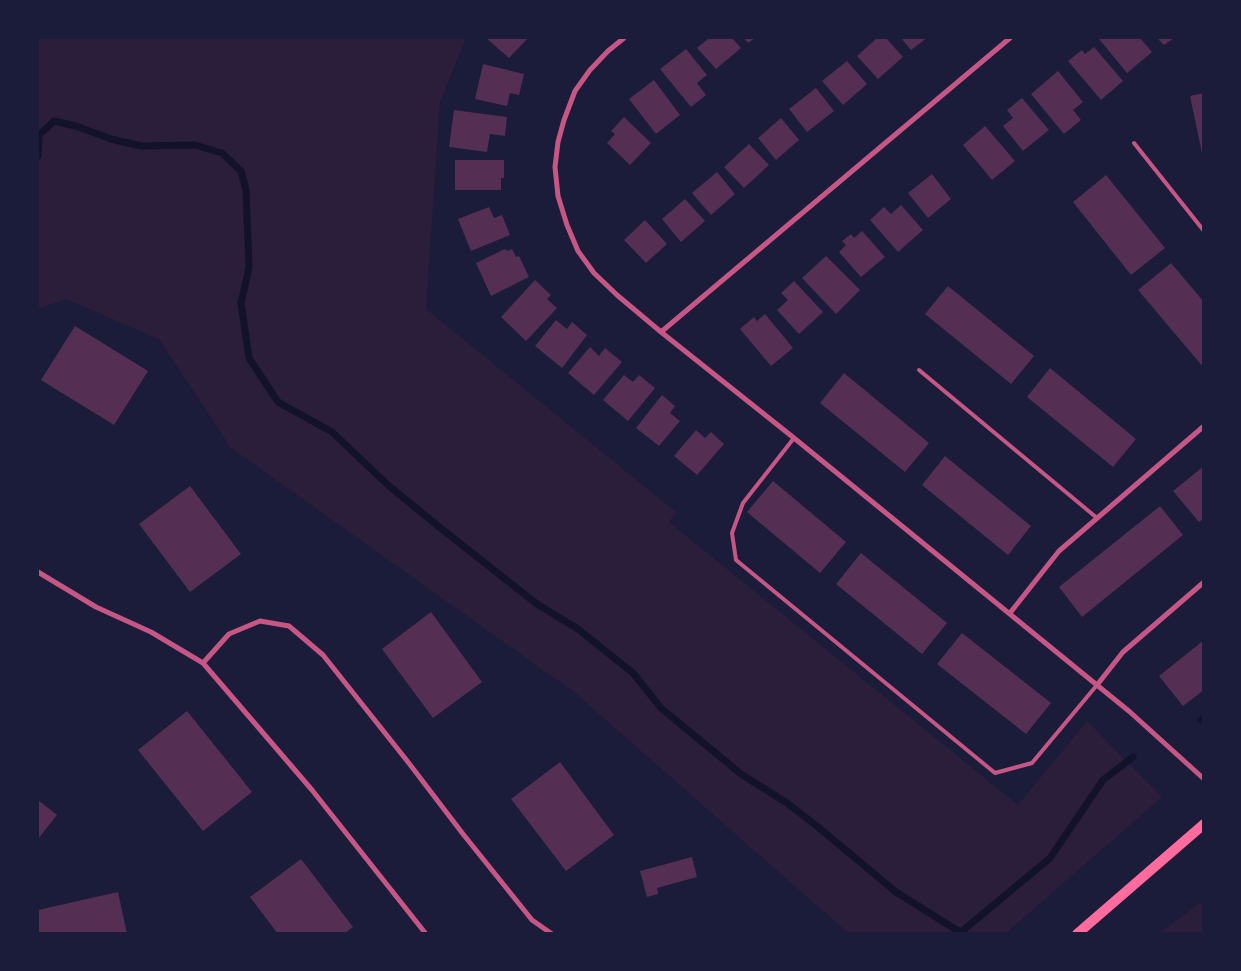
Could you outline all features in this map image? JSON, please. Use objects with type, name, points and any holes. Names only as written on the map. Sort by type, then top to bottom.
[{"type":"main road","points":[[1077,934],[1204,824]]},
{"type":"street","points":[[624,38],[590,70],[575,91],[558,142],[556,167],[558,196],[578,251],[594,273],[661,332],[1130,712],[1204,779]]},
{"type":"street","points":[[661,332],[1010,38]]},
{"type":"street","points":[[1010,613],[1059,551],[1204,426]]},
{"type":"street","points":[[38,572],[96,607],[150,632],[203,663],[312,790],[426,934]]},
{"type":"street","points":[[1097,685],[1110,666],[1123,652],[1204,582]]},
{"type":"street","points":[[203,663],[229,634],[260,621],[289,626],[323,655],[532,920],[552,934]]},
{"type":"lane","points":[[1134,143],[1204,230]]},
{"type":"lane","points":[[919,370],[1097,518]]},
{"type":"lane","points":[[794,438],[743,503],[732,533],[736,560],[995,772],[1032,763],[1097,685]]},
{"type":"shaded area","points":[[38,38],[466,38],[440,102],[426,309],[676,512],[669,522],[1018,805],[1087,721],[1162,797],[1006,933],[848,933],[574,692],[231,448],[159,339],[66,299],[38,309]]},
{"type":"shaded area","points":[[1203,901],[1203,933],[1159,933]]},
{"type":"building","points":[[486,38],[528,38],[509,58]]},
{"type":"building","points":[[709,38],[732,38],[741,48],[716,69],[697,48]]},
{"type":"building","points":[[744,38],[755,38],[748,43]]},
{"type":"building","points":[[877,38],[886,38],[903,57],[878,79],[857,56]]},
{"type":"building","points":[[901,38],[927,38],[911,50]]},
{"type":"building","points":[[1140,38],[1152,52],[1127,73],[1099,39]]},
{"type":"building","points":[[1157,38],[1174,38],[1164,45]]},
{"type":"building","points":[[1094,47],[1123,81],[1101,100],[1068,61],[1082,50],[1085,54]]},
{"type":"building","points":[[686,49],[707,75],[697,83],[706,95],[691,107],[660,69]]},
{"type":"building","points":[[847,61],[867,84],[843,105],[822,81]]},
{"type":"building","points":[[483,64],[524,74],[519,95],[510,93],[507,106],[475,99]]},
{"type":"building","points":[[1058,71],[1083,102],[1073,110],[1081,120],[1064,134],[1031,94]]},
{"type":"building","points":[[654,80],[680,115],[656,134],[629,99]]},
{"type":"building","points":[[816,88],[834,111],[807,132],[789,109]]},
{"type":"building","points":[[1204,93],[1204,158],[1203,158],[1190,96]]},
{"type":"building","points":[[1022,98],[1049,130],[1023,151],[1003,126],[1013,118],[1007,110]]},
{"type":"building","points":[[454,110],[507,117],[505,136],[490,134],[487,152],[449,147]]},
{"type":"building","points":[[624,117],[651,143],[630,165],[607,143],[615,134],[611,131]]},
{"type":"building","points":[[781,118],[799,140],[776,160],[758,138]]},
{"type":"building","points":[[985,126],[1015,161],[992,180],[963,145]]},
{"type":"building","points":[[749,144],[769,165],[744,188],[724,167]]},
{"type":"building","points":[[455,160],[504,160],[504,178],[501,178],[501,190],[455,190]]},
{"type":"building","points":[[717,172],[735,194],[711,215],[692,193]]},
{"type":"building","points":[[932,174],[951,199],[928,218],[908,193]]},
{"type":"building","points":[[1106,175],[1165,248],[1131,275],[1073,202]]},
{"type":"building","points":[[685,199],[705,221],[681,242],[662,219]]},
{"type":"building","points":[[901,205],[923,230],[898,252],[870,220],[884,207],[891,214]]},
{"type":"building","points":[[489,207],[494,218],[502,215],[510,235],[471,251],[458,219]]},
{"type":"building","points":[[645,220],[667,244],[646,263],[624,240]]},
{"type":"building","points":[[862,231],[885,257],[861,277],[839,252],[846,245],[842,241],[851,234],[854,238]]},
{"type":"building","points":[[505,249],[507,251],[512,249],[516,257],[519,256],[529,277],[491,296],[476,263]]},
{"type":"building","points":[[826,256],[860,290],[836,314],[802,278]]},
{"type":"building","points":[[1171,263],[1204,302],[1204,368],[1138,290]]},
{"type":"building","points":[[535,280],[551,295],[547,299],[557,308],[526,341],[501,317]]},
{"type":"building","points":[[794,281],[823,312],[799,334],[777,310],[788,300],[781,293]]},
{"type":"building","points":[[948,286],[1034,356],[1011,384],[925,314]]},
{"type":"building","points":[[765,314],[793,348],[771,366],[740,329],[754,317],[757,321]]},
{"type":"building","points":[[556,320],[567,329],[572,322],[587,335],[562,368],[535,346]]},
{"type":"building","points":[[75,326],[148,371],[114,425],[41,380]]},
{"type":"building","points":[[590,347],[599,356],[605,348],[622,362],[594,395],[568,373]]},
{"type":"building","points":[[1050,368],[1136,439],[1113,467],[1027,397]]},
{"type":"building","points":[[844,373],[929,443],[905,472],[820,403]]},
{"type":"building","points":[[624,375],[633,382],[639,375],[655,388],[628,421],[603,400]]},
{"type":"building","points":[[662,395],[675,406],[670,413],[680,421],[659,446],[636,428]]},
{"type":"building","points":[[696,430],[705,438],[711,432],[724,444],[697,475],[674,456]]},
{"type":"building","points":[[945,456],[1031,526],[1008,555],[922,485]]},
{"type":"building","points":[[1204,466],[1204,518],[1199,522],[1173,491]]},
{"type":"building","points":[[773,481],[846,542],[820,573],[747,512]]},
{"type":"building","points":[[190,486],[241,554],[190,592],[139,524]]},
{"type":"building","points":[[1160,506],[1183,535],[1082,617],[1059,587]]},
{"type":"building","points":[[861,553],[947,623],[922,654],[836,584]]},
{"type":"building","points":[[431,612],[482,682],[433,718],[382,649]]},
{"type":"building","points":[[962,633],[1051,703],[1026,734],[937,664]]},
{"type":"building","points":[[1204,640],[1204,690],[1183,706],[1159,676]]},
{"type":"building","points":[[187,711],[252,792],[203,831],[138,750]]},
{"type":"building","points":[[560,762],[614,835],[566,871],[511,799]]},
{"type":"building","points":[[38,800],[57,815],[38,839]]},
{"type":"building","points":[[692,857],[697,877],[657,888],[658,894],[647,897],[640,871]]},
{"type":"building","points":[[301,859],[353,927],[344,934],[278,934],[250,897]]},
{"type":"building","points":[[118,892],[127,934],[38,934],[38,910]]},
{"type":"waterway","points":[[38,156],[39,135],[54,121],[76,126],[111,139],[141,146],[195,145],[222,153],[241,171],[246,190],[249,268],[241,303],[249,358],[278,402],[332,432],[389,486],[443,530],[537,604],[578,629],[633,673],[661,708],[741,774],[787,803],[896,892],[963,934]]},
{"type":"waterway","points":[[961,932],[1050,858],[1103,780],[1133,757]]}]
